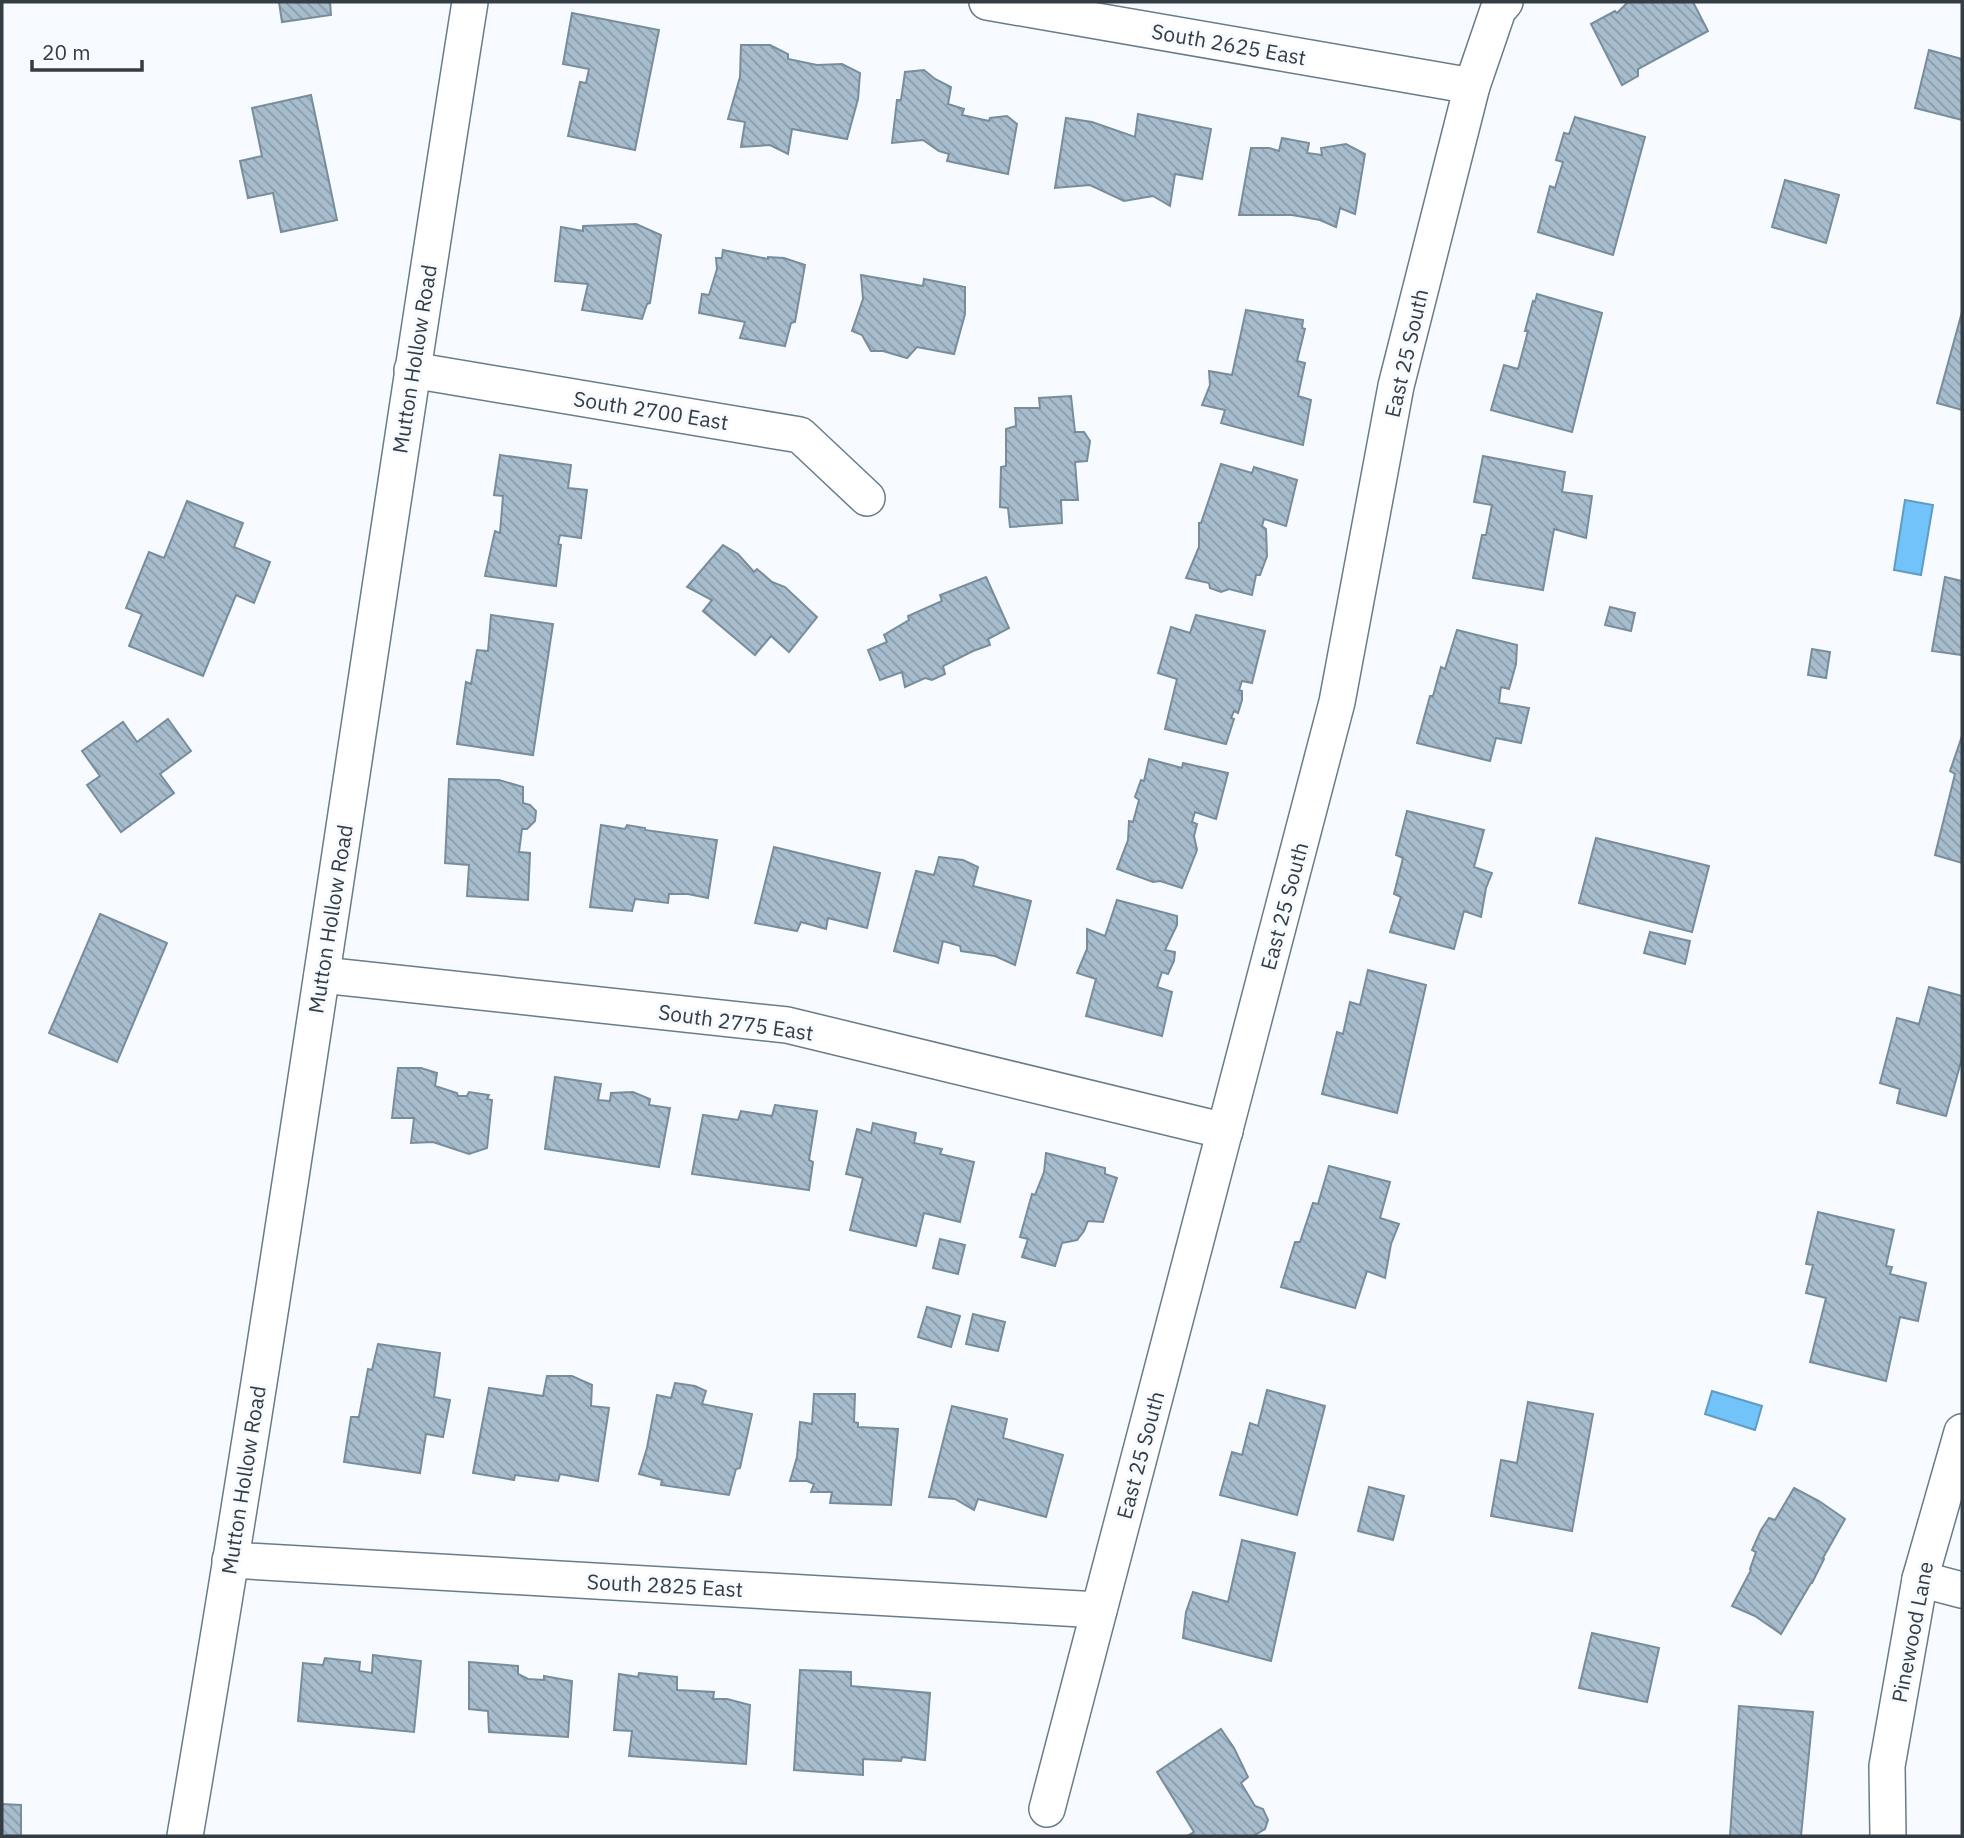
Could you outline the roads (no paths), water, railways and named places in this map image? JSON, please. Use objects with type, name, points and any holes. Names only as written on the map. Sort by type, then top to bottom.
[{"type":"street","name":"Mutton Hollow Road","points":[[185,1836],[322,975],[470,2]]},
{"type":"street","name":"South 2625 East","points":[[987,2],[1472,86]]},
{"type":"street","name":"East 25 South","points":[[1047,1809],[1337,702],[1396,386],[1472,86],[1498,10],[1504,2]]},
{"type":"street","name":"South 2700 East","points":[[412,370],[800,435],[867,498]]},
{"type":"street","name":"South 2775 East","points":[[322,975],[787,1025],[1224,1131]]},
{"type":"street","name":"Pinewood Lane","points":[[1888,1836],[1887,1766],[1920,1578],[1962,1432]]},
{"type":"street","name":"South 2825 East","points":[[230,1560],[1099,1610]]},
{"type":"street","points":[[1920,1578],[1962,1590]]},
{"type":"water","points":[[1905,500],[1933,505],[1921,575],[1894,570]]},
{"type":"water","points":[[1712,1391],[1762,1406],[1755,1430],[1705,1414]]}]
